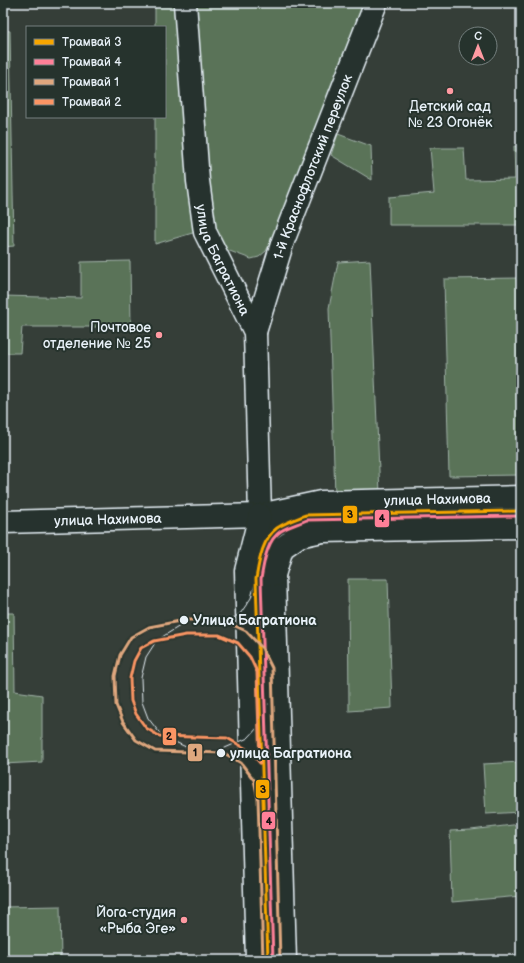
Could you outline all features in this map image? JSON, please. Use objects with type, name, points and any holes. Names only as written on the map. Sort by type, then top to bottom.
[{"type":"main road","name":"улица Багратиона","points":[[185,3],[198,180],[205,232],[255,332],[260,515],[274,575],[285,960]]},
{"type":"main road","name":"1-й Краснофлотский переулок","points":[[255,332],[283,242],[376,3]]},
{"type":"main road","name":"улица Нахимова","points":[[3,522],[260,515],[321,502],[521,497]]},
{"type":"main road","name":"улица Багратиона","points":[[257,960],[246,571],[260,515]]},
{"type":"main road","name":"улица Нахимова","points":[[260,515],[322,531],[521,527]]},
{"type":"main road","points":[[274,575],[282,548],[299,536],[322,531]]},
{"type":"green space","points":[[155,3],[178,3],[196,232],[155,244],[155,118],[166,118],[166,26],[155,26]]},
{"type":"green space","points":[[192,3],[367,3],[282,220],[266,251],[259,257],[251,259],[227,250],[213,234]]},
{"type":"green space","points":[[3,30],[10,31],[14,246],[3,247]]},
{"type":"green space","points":[[338,134],[371,146],[372,180],[331,155]]},
{"type":"green space","points":[[514,146],[521,147],[521,225],[389,225],[389,197],[434,193],[430,148],[464,148],[466,180],[515,179]]},
{"type":"green space","points":[[370,260],[380,494],[335,496],[329,308],[338,262]]},
{"type":"green space","points":[[130,261],[131,327],[22,327],[20,353],[3,353],[3,296],[81,298],[81,262]]},
{"type":"green space","points":[[521,278],[521,475],[449,476],[444,279]]},
{"type":"green space","points":[[348,579],[388,579],[392,708],[349,711]]},
{"type":"green space","points":[[3,613],[14,613],[15,691],[42,695],[42,762],[3,764]]},
{"type":"green space","points":[[521,762],[521,812],[486,814],[483,764]]},
{"type":"green space","points":[[521,824],[521,896],[452,902],[450,831]]},
{"type":"green space","points":[[60,906],[61,960],[3,960],[3,907]]},
{"type":"tram line","name":"3","points":[[268,960],[256,579],[262,551],[268,538],[280,526],[306,515],[521,511]]},
{"type":"tram line","name":"4","points":[[273,960],[261,579],[266,553],[272,540],[281,531],[307,520],[521,516]]},
{"type":"tram line","points":[[221,625],[240,614],[251,598],[256,579]]},
{"type":"tram line","name":"1","points":[[263,960],[258,798],[254,780],[241,763],[224,753],[155,751],[136,740],[123,722],[116,705],[115,676],[120,655],[131,637],[149,627],[185,620],[222,620],[246,631],[262,648],[272,668],[280,960]]},
{"type":"tram line","points":[[180,626],[157,640],[146,657],[141,678],[142,702],[148,718],[162,736],[186,747]]},
{"type":"tram line","name":"2","points":[[186,635],[219,635],[238,643],[250,657],[257,672],[260,763],[250,751],[227,738],[159,736],[146,728],[136,714],[131,701],[130,678],[134,661],[141,648],[154,641],[186,635]]},
{"type":"tram line","points":[[225,748],[248,738],[260,722],[268,704]]},
{"type":"place","name":"Детский сад № 23 Огонёк","points":[[450,91]]},
{"type":"place","name":"Почтовое отделение № 25","points":[[159,335]]},
{"type":"place","name":"Улица Багратиона","points":[[184,620]]},
{"type":"place","name":"улица Багратиона","points":[[221,753]]},
{"type":"place","name":"Йога-студия «Рыба Эге»","points":[[184,920]]}]
